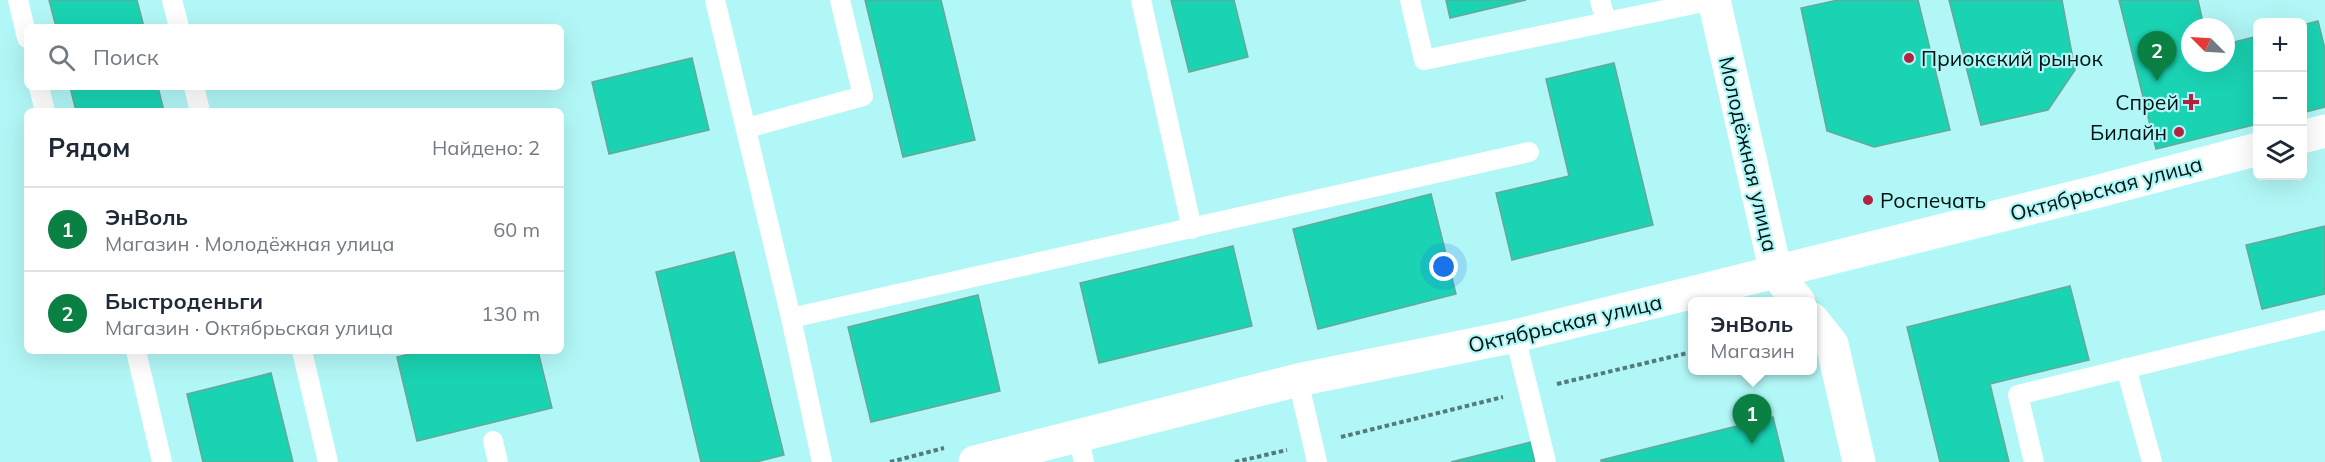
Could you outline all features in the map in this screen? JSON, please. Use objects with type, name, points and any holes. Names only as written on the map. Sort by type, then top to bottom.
[{"type":"main road","name":"Молодёжная улица","points":[[1714,0],[1776,273],[1795,297]]},
{"type":"main road","points":[[2307,136],[2325,131]]},
{"type":"main road","name":"Октябрьская улица","points":[[975,462],[1081,449],[1298,380],[1515,336],[1776,273],[2253,150]]},
{"type":"main road","points":[[1817,325],[1832,344],[1858,462]]},
{"type":"lane","points":[[18,0],[24,25]]},
{"type":"lane","points":[[172,0],[178,24]]},
{"type":"lane","points":[[716,0],[791,318],[822,462]]},
{"type":"lane","points":[[747,128],[863,96],[840,0]]},
{"type":"lane","points":[[1141,0],[1192,229]]},
{"type":"lane","points":[[1410,0],[1424,60],[1714,0]]},
{"type":"lane","points":[[1600,0],[1606,22]]},
{"type":"lane","points":[[40,90],[44,108]]},
{"type":"lane","points":[[195,90],[200,108]]},
{"type":"lane","points":[[791,318],[1529,152]]},
{"type":"lane","points":[[2034,462],[2018,395],[2325,320]]},
{"type":"lane","points":[[1515,336],[1545,462]]},
{"type":"lane","points":[[137,354],[162,462]]},
{"type":"lane","points":[[303,354],[328,462]]},
{"type":"lane","points":[[2126,368],[2152,462]]},
{"type":"lane","points":[[1298,380],[1315,453]]},
{"type":"lane","points":[[493,441],[498,462]]},
{"type":"path","points":[[1235,462],[1315,453],[1529,391],[1688,353]]},
{"type":"building","points":[[49,0],[137,0],[143,24],[55,24]]},
{"type":"building","points":[[865,0],[941,0],[975,140],[903,157]]},
{"type":"building","points":[[1171,0],[1234,0],[1248,57],[1189,72]]},
{"type":"building","points":[[1446,0],[1526,0],[1450,18]]},
{"type":"building","points":[[1838,0],[1918,0],[1950,130],[1874,147],[1827,131],[1801,8]]},
{"type":"building","points":[[1949,0],[2062,0],[2075,70],[2048,110],[1981,125]]},
{"type":"building","points":[[2119,0],[2198,0],[2202,18],[2181,18],[2181,72],[2235,72],[2235,42],[2253,37],[2253,125],[2156,149]]},
{"type":"building","points":[[2318,21],[2325,49],[2325,107],[2307,112],[2307,72],[2307,24]]},
{"type":"building","points":[[692,58],[709,130],[609,154],[592,82]]},
{"type":"building","points":[[1614,63],[1653,225],[1512,260],[1496,193],[1569,176],[1546,79]]},
{"type":"building","points":[[71,90],[159,90],[163,108],[75,108]]},
{"type":"building","points":[[1431,194],[1456,294],[1318,329],[1293,229]]},
{"type":"building","points":[[2325,226],[2325,294],[2262,309],[2246,245]]},
{"type":"building","points":[[1233,246],[1252,326],[1099,363],[1080,283]]},
{"type":"building","points":[[734,252],[784,455],[756,462],[701,462],[656,272]]},
{"type":"building","points":[[2070,286],[2089,360],[1990,384],[2009,462],[1940,462],[1907,327]]},
{"type":"building","points":[[978,295],[1000,391],[871,422],[848,327]]},
{"type":"building","points":[[410,354],[539,354],[552,408],[417,441],[397,357]]},
{"type":"building","points":[[271,373],[293,462],[203,462],[187,394]]},
{"type":"building","points":[[1773,417],[1784,462],[1601,462],[1601,460]]},
{"type":"building","points":[[1531,442],[1535,462],[1451,462]]},
{"type":"place","name":"Приокский рынок","points":[[1909,58]]},
{"type":"place","name":"Быстроденьги","points":[[2157,81]]},
{"type":"place","name":"Спрей","points":[[2191,102]]},
{"type":"place","name":"Билайн","points":[[2179,132]]},
{"type":"place","name":"Роспечать","points":[[1868,200]]},
{"type":"place","name":"ЭнВоль","points":[[1752,444]]}]
